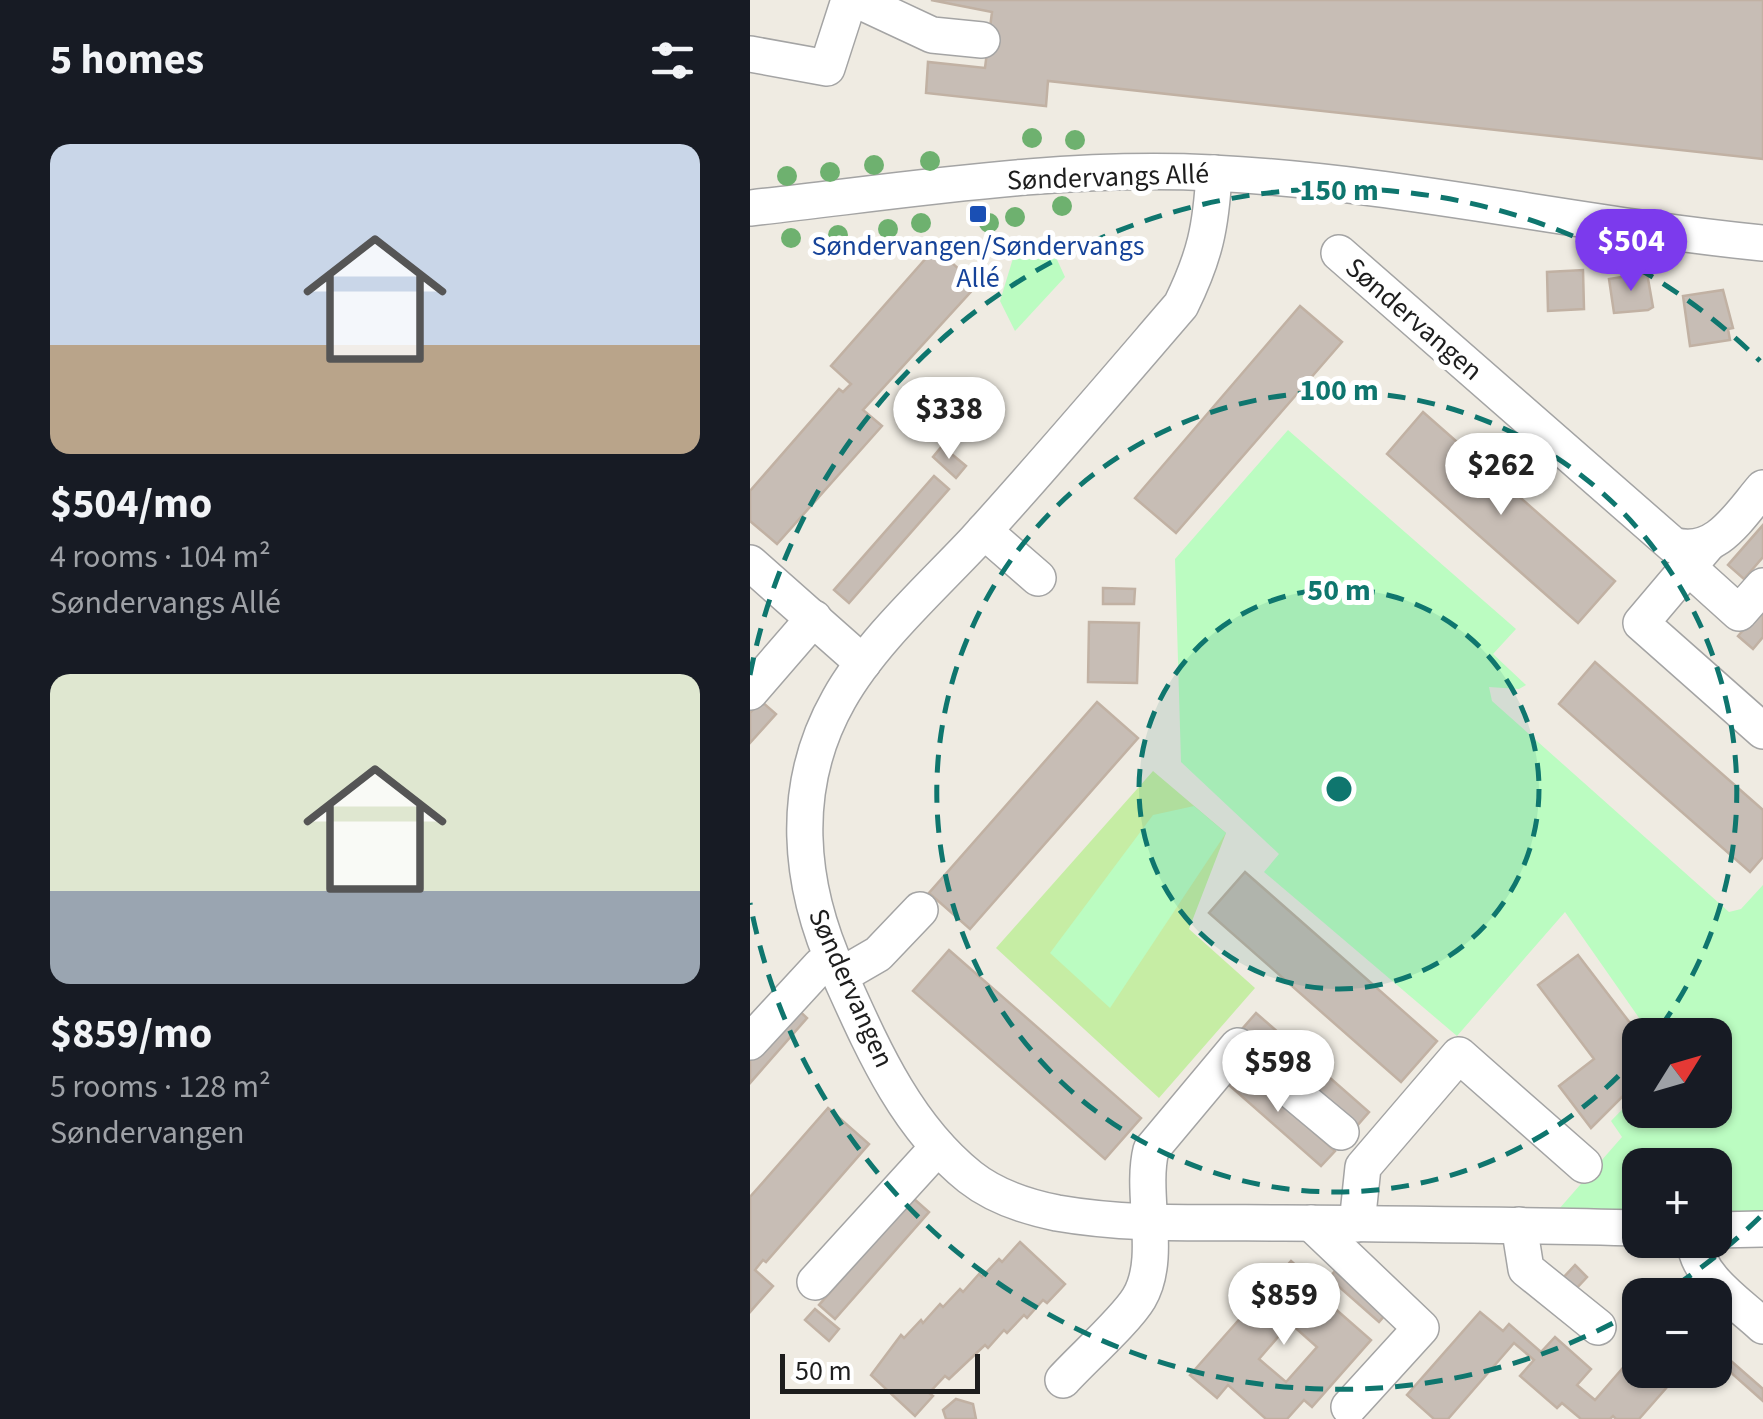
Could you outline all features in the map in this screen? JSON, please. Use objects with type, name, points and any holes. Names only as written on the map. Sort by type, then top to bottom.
[{"type":"street","points":[[750,54],[827,68],[853,0],[932,35],[982,40]]},
{"type":"street","name":"Søndervangs Allé","points":[[750,208],[1064,175],[1128,171],[1214,173],[1339,184],[1661,233],[1763,242]]},
{"type":"street","name":"Søndervangen","points":[[1214,173],[1210,231],[1196,273],[1180,304],[863,664],[839,699],[816,748],[805,812],[806,873],[815,912],[836,968],[869,1044],[910,1110],[938,1147],[972,1179],[1009,1200],[1058,1213],[1149,1222],[1622,1228]]},
{"type":"street","name":"Søndervangen","points":[[1339,253],[1672,546],[1697,556]]},
{"type":"street","points":[[1763,488],[1640,623],[1763,731]]},
{"type":"street","points":[[984,531],[1038,578]]},
{"type":"street","points":[[1697,556],[1739,613],[1763,586]]},
{"type":"street","points":[[750,563],[863,664]]},
{"type":"street","points":[[750,692],[814,618]]},
{"type":"street","points":[[750,1042],[820,966],[836,968],[878,954],[920,910]]},
{"type":"street","points":[[1063,1380],[1138,1299],[1147,1274],[1146,1170],[1152,1150],[1238,1046],[1342,1132]]},
{"type":"street","points":[[1357,1224],[1363,1167],[1459,1055],[1584,1165]]},
{"type":"street","points":[[816,1282],[938,1147]]},
{"type":"street","points":[[1311,1223],[1421,1328],[1350,1407]]},
{"type":"street","points":[[1519,1225],[1526,1269],[1598,1327]]},
{"type":"street","points":[[1732,1230],[1763,1229]]},
{"type":"street","points":[[1696,1258],[1707,1275],[1763,1326]]},
{"type":"green space","points":[[1054,253],[1065,277],[1015,331],[1000,301],[1014,255]]},
{"type":"green space","points":[[1288,430],[1516,629],[1493,654],[1526,685],[1519,689],[1489,687],[1492,701],[1729,912],[1741,909],[1763,885],[1763,1211],[1732,1211],[1732,1148],[1622,1148],[1622,1210],[1559,1209],[1622,1137],[1611,1121],[1622,1110],[1622,1128],[1732,1128],[1732,1018],[1639,1018],[1565,912],[1457,1036],[1264,872],[1279,854],[1181,762],[1175,559]]},
{"type":"green space","points":[[1153,771],[1226,833],[1189,929],[1255,988],[1159,1098],[996,948]]},
{"type":"green space","points":[[1194,806],[1226,833],[1110,1008],[1050,953],[1153,815]]},
{"type":"building","points":[[931,0],[1763,0],[1763,159],[1048,81],[1046,106],[926,93],[928,62],[985,68],[992,12]]},
{"type":"building","points":[[935,248],[977,285],[863,410],[882,426],[777,544],[750,521],[750,491],[839,389],[843,392],[851,384],[831,366]]},
{"type":"building","points":[[1583,270],[1584,309],[1548,311],[1547,272]]},
{"type":"building","points":[[1647,273],[1653,307],[1614,313],[1609,279]]},
{"type":"building","points":[[1723,290],[1733,328],[1728,329],[1730,340],[1690,346],[1683,296]]},
{"type":"building","points":[[1300,306],[1342,342],[1176,533],[1135,498]]},
{"type":"building","points":[[1423,412],[1615,581],[1578,623],[1387,454]]},
{"type":"building","points":[[942,446],[966,466],[956,478],[933,457]]},
{"type":"building","points":[[934,476],[949,489],[849,603],[834,590]]},
{"type":"building","points":[[1763,525],[1763,557],[1744,579],[1728,565]]},
{"type":"building","points":[[1103,588],[1135,589],[1134,604],[1103,604]]},
{"type":"building","points":[[1763,607],[1763,637],[1753,649],[1738,636]]},
{"type":"building","points":[[1089,622],[1139,623],[1137,683],[1088,682]]},
{"type":"building","points":[[1595,662],[1763,810],[1763,857],[1750,872],[1559,704]]},
{"type":"building","points":[[761,701],[776,714],[750,743],[750,713]]},
{"type":"building","points":[[1097,702],[1138,738],[970,929],[929,893]]},
{"type":"building","points":[[1245,872],[1437,1041],[1401,1082],[1209,913]]},
{"type":"building","points":[[949,950],[1141,1118],[1105,1159],[913,991]]},
{"type":"building","points":[[1578,955],[1626,1018],[1622,1018],[1622,1097],[1591,1128],[1559,1086],[1594,1059],[1538,985]]},
{"type":"building","points":[[792,1004],[807,1018],[750,1083],[750,1052]]},
{"type":"building","points":[[1256,1013],[1369,1112],[1356,1127],[1243,1028]]},
{"type":"building","points":[[1236,1064],[1335,1151],[1321,1166],[1222,1079]]},
{"type":"building","points":[[828,1108],[869,1144],[755,1270],[773,1286],[750,1312],[750,1197]]},
{"type":"building","points":[[913,1198],[929,1212],[835,1319],[819,1305]]},
{"type":"building","points":[[1020,1242],[1065,1284],[1047,1303],[1043,1300],[1027,1318],[1024,1315],[1007,1333],[1004,1330],[988,1348],[985,1345],[949,1379],[945,1376],[915,1416],[871,1375],[901,1335],[904,1338],[940,1304],[943,1307],[960,1289],[963,1292],[999,1259],[1002,1262]]},
{"type":"building","points":[[1291,1261],[1312,1280],[1320,1271],[1328,1278],[1316,1292],[1371,1340],[1312,1407],[1304,1400],[1287,1419],[1266,1419],[1228,1385],[1217,1398],[1190,1375]],"holes":[[[1290,1323],[1317,1347],[1286,1382],[1259,1359]]]},
{"type":"building","points":[[1575,1265],[1587,1277],[1574,1291],[1562,1279]]},
{"type":"building","points":[[1335,1271],[1385,1315],[1379,1322],[1329,1278]]},
{"type":"building","points":[[815,1309],[839,1329],[829,1341],[805,1320]]},
{"type":"building","points":[[1480,1312],[1503,1331],[1509,1324],[1541,1352],[1555,1337],[1591,1369],[1577,1385],[1595,1400],[1622,1369],[1622,1388],[1666,1388],[1639,1419],[1581,1419],[1562,1403],[1557,1408],[1520,1376],[1534,1360],[1514,1343],[1448,1419],[1434,1419],[1407,1395]]},
{"type":"building","points":[[1732,1362],[1763,1389],[1763,1401],[1732,1373]]},
{"type":"building","points":[[956,1399],[973,1404],[976,1419],[946,1419],[943,1410]]},
{"type":"place","name":"Søndervangen/Søndervangs Allé","points":[[978,214]]}]
